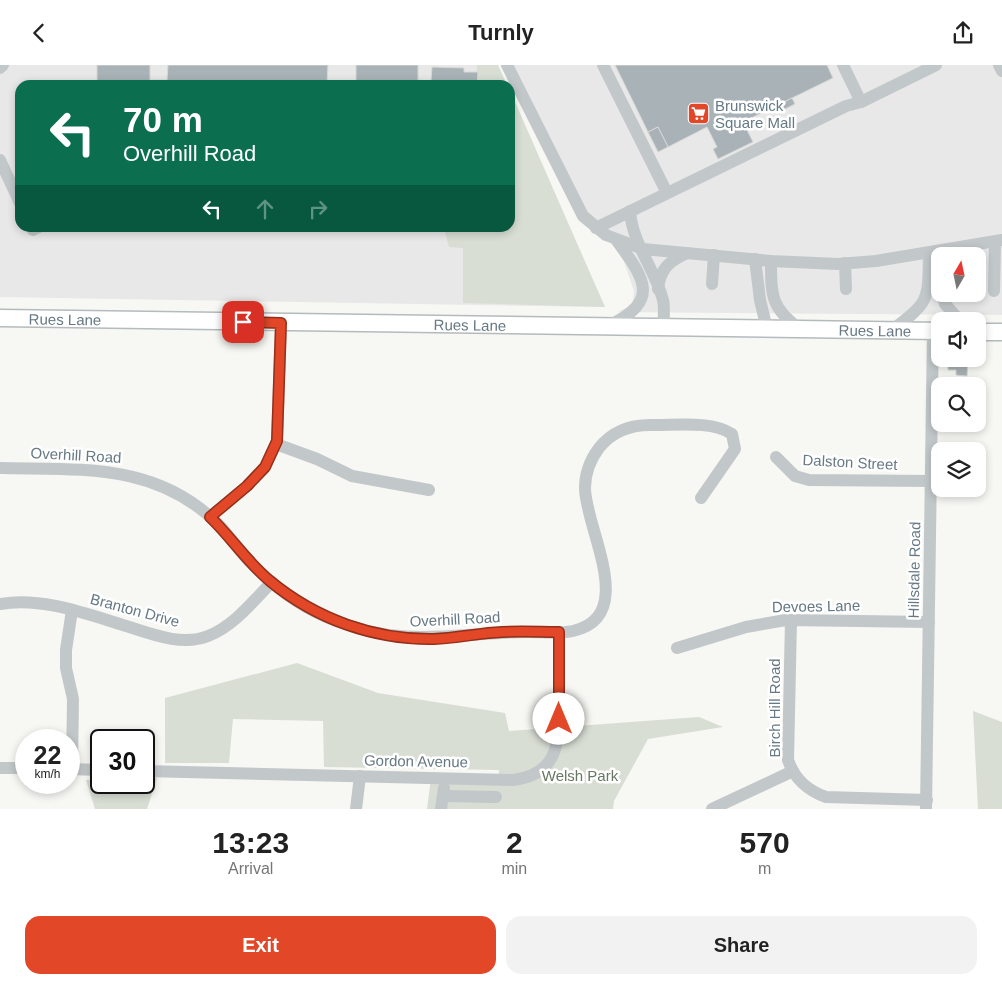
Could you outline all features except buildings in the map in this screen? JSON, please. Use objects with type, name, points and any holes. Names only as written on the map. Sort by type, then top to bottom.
[{"type":"main road","name":"Rues Lane","points":[[0,318],[931,331]]},
{"type":"main road","points":[[986,331],[1002,332]]},
{"type":"street","points":[[0,68],[3,65]]},
{"type":"street","points":[[507,65],[514,80]]},
{"type":"street","points":[[603,65],[667,193]]},
{"type":"street","points":[[842,65],[861,102]]},
{"type":"street","points":[[596,228],[846,106],[861,102],[936,65]]},
{"type":"street","points":[[999,65],[1002,71]]},
{"type":"street","points":[[515,81],[576,206],[596,228],[617,241],[643,249],[771,261],[845,263],[931,255]]},
{"type":"street","points":[[0,160],[15,192]]},
{"type":"street","points":[[630,211],[634,234],[643,249],[663,301],[664,328]]},
{"type":"street","points":[[605,327],[633,311],[640,303],[644,291],[637,268],[617,241]]},
{"type":"street","points":[[970,247],[998,241],[994,291]]},
{"type":"street","points":[[658,289],[659,277],[665,266],[672,259],[688,253]]},
{"type":"street","points":[[712,284],[714,255]]},
{"type":"street","points":[[906,257],[915,261],[923,272],[928,289]]},
{"type":"street","points":[[755,259],[760,300],[767,329]]},
{"type":"street","points":[[771,261],[771,292],[776,307],[790,322],[802,329]]},
{"type":"street","points":[[845,263],[846,289]]},
{"type":"street","points":[[891,331],[924,304],[931,277]]},
{"type":"street","points":[[210,517],[247,486],[265,467],[276,444],[281,323]]},
{"type":"street","name":"Hillsdale Road","points":[[932,442],[935,367]]},
{"type":"street","name":"Overhill Road","points":[[0,469],[106,471],[125,473],[143,478],[178,493],[210,517],[251,563],[272,583],[311,609],[334,620],[382,635],[433,639],[502,632],[574,631],[590,623],[599,614],[606,597],[606,579],[585,486],[588,467],[601,444],[623,429],[635,425],[713,427],[725,429],[732,434],[735,449],[701,498]]},
{"type":"street","points":[[276,444],[317,459],[352,476],[429,489]]},
{"type":"street","name":"Dalston Street","points":[[776,457],[795,477],[809,479],[931,481]]},
{"type":"street","name":"Hillsdale Road","points":[[927,804],[931,481]]},
{"type":"street","name":"Branton Drive","points":[[0,604],[28,603],[72,610],[156,635],[193,640],[208,637],[233,621],[272,583]]},
{"type":"street","points":[[72,610],[66,650],[66,668],[73,699],[72,729]]},
{"type":"street","name":"Devoes Lane","points":[[677,648],[746,627],[791,620],[929,622]]},
{"type":"street","name":"Birch Hill Road","points":[[791,620],[788,760],[793,771],[811,790],[826,797],[927,804]]},
{"type":"street","name":"Gordon Avenue","points":[[155,771],[523,779],[540,771],[548,764],[557,749],[559,737],[559,632]]},
{"type":"street","points":[[0,768],[15,769]]},
{"type":"street","points":[[712,809],[793,771]]},
{"type":"street","points":[[356,809],[360,776]]},
{"type":"street","points":[[441,809],[445,778]]},
{"type":"street","points":[[443,796],[496,797]]},
{"type":"shaded area","points":[[0,65],[491,65],[498,80],[15,80],[15,232],[515,232],[515,116],[605,307],[0,297]]},
{"type":"shaded area","points":[[507,65],[1002,65],[1002,315],[986,315],[986,312],[931,312],[931,314],[618,312],[632,305],[634,291],[617,241],[596,228]]},
{"type":"green space","points":[[477,65],[498,65],[505,80],[476,80]]},
{"type":"green space","points":[[515,102],[605,307],[463,303],[463,248],[449,247],[445,232],[515,232]]},
{"type":"green space","name":"Welsh Park","points":[[297,663],[378,693],[505,713],[509,731],[699,717],[723,727],[648,739],[614,801],[613,809],[427,809],[431,778],[498,779],[499,770],[324,767],[323,721],[233,719],[229,763],[165,763],[165,698]]},
{"type":"green space","points":[[973,711],[1002,722],[1002,809],[978,809]]},
{"type":"green space","points":[[86,780],[90,780],[90,793]]},
{"type":"green space","points":[[90,794],[152,794],[147,809],[95,809]]},
{"type":"place","name":"Brunswick Square Mall","points":[[699,114]]},
{"type":"route","points":[[243,322],[281,323],[277,441],[265,467],[247,486],[210,517],[269,581],[311,609],[358,629],[395,637],[433,639],[502,632],[559,632],[559,719]]}]
